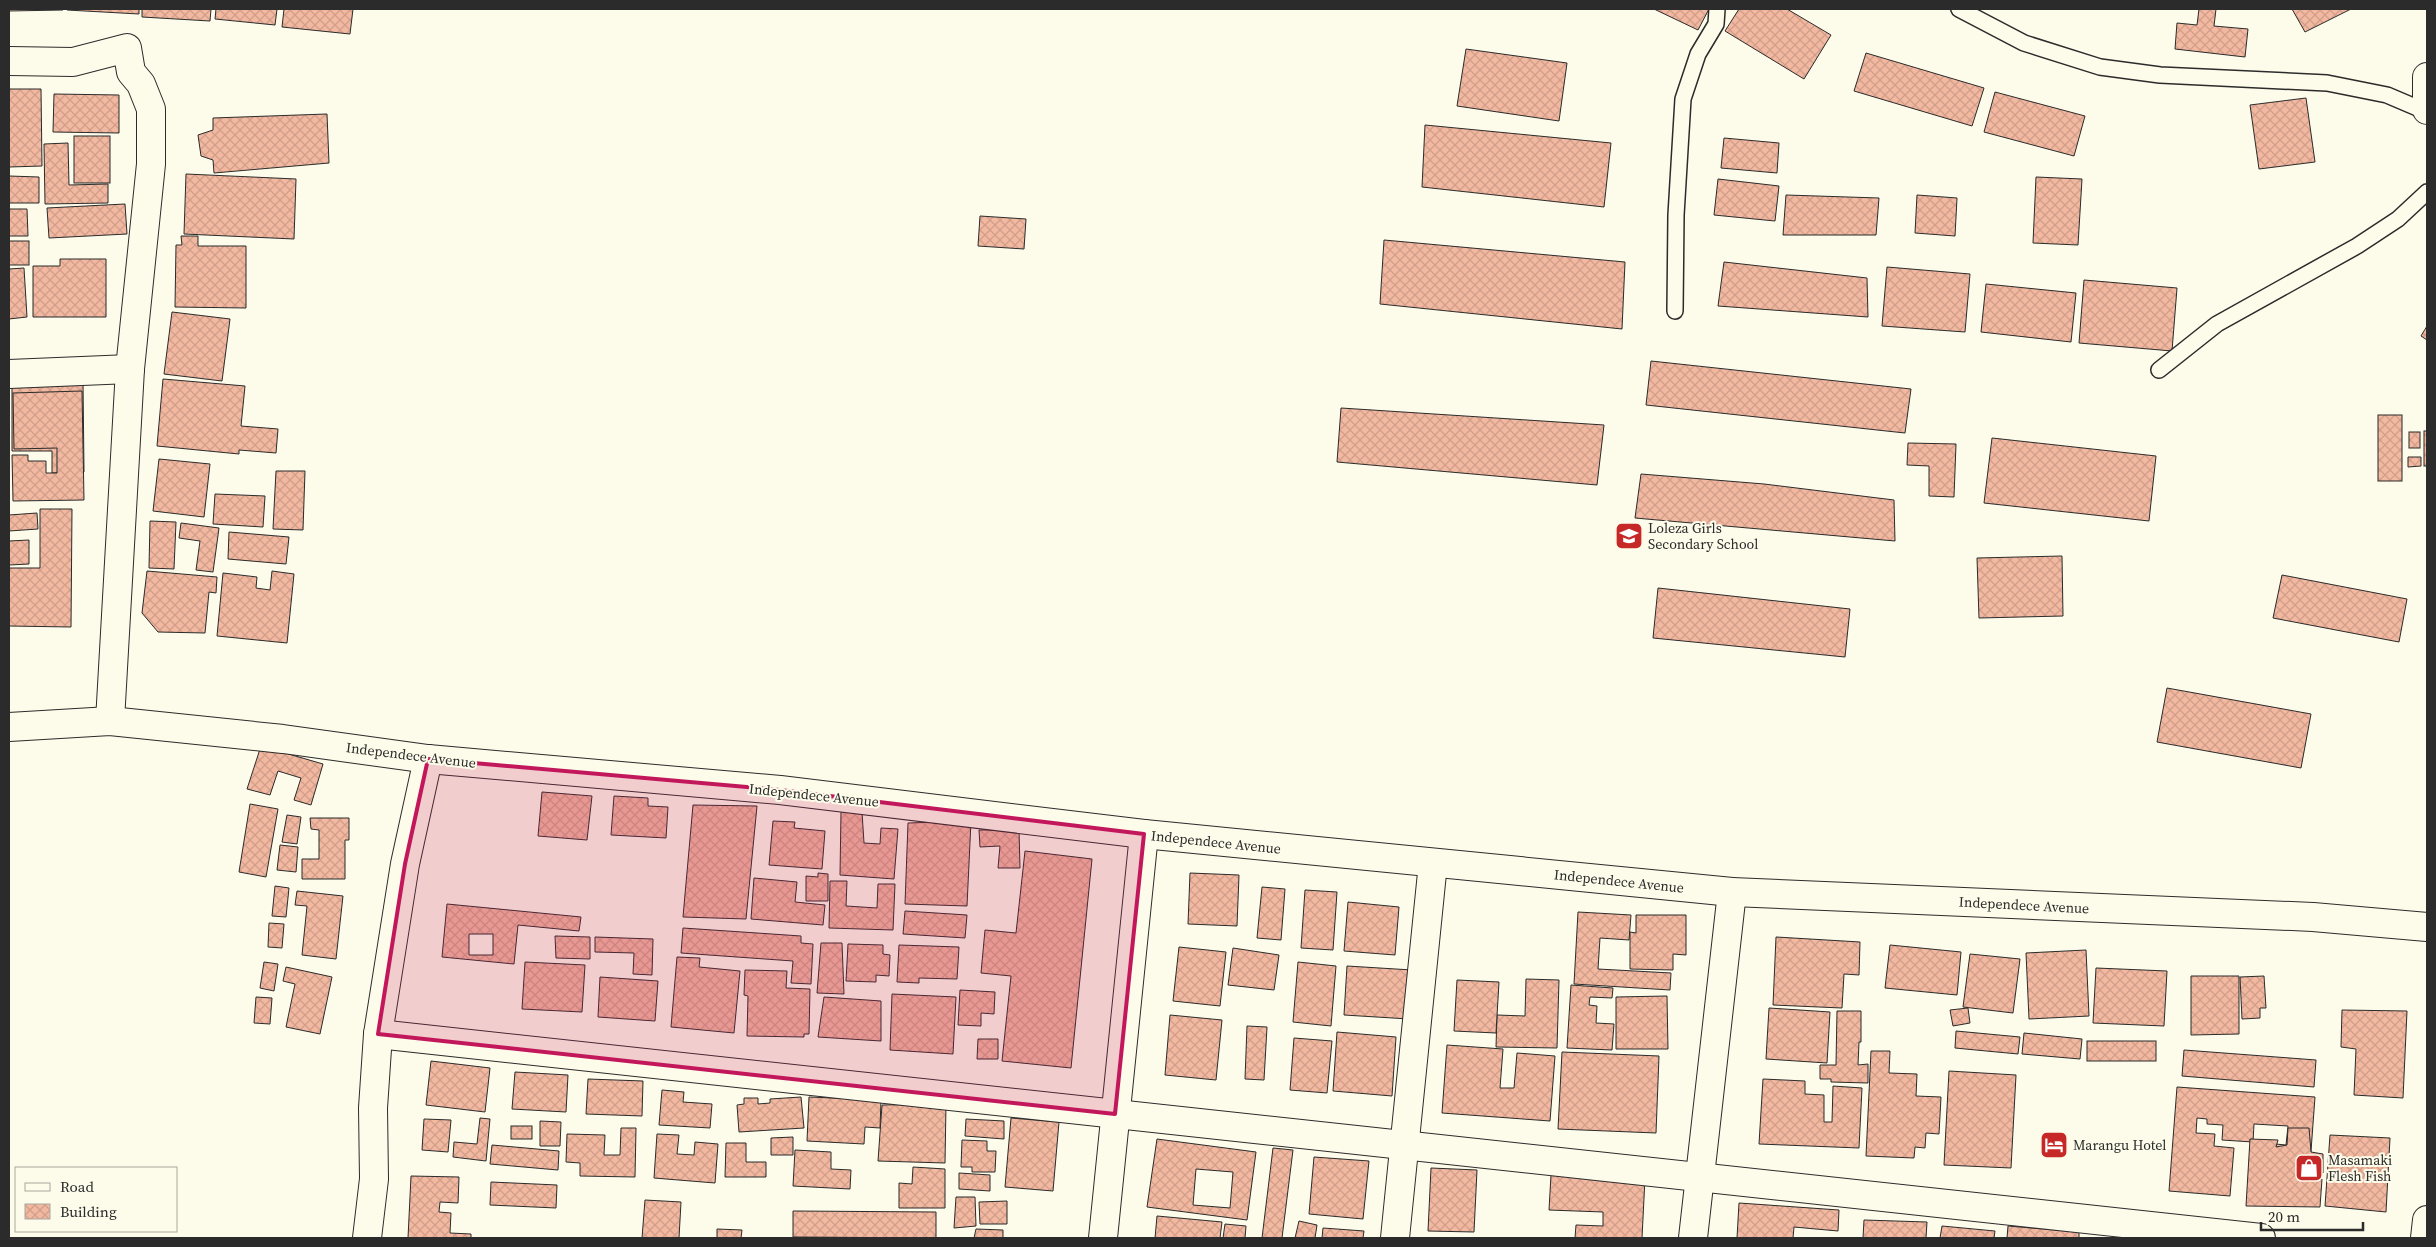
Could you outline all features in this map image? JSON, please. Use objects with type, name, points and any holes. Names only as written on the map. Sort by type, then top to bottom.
[{"type":"street","points":[[9,61],[73,62],[127,48],[131,72],[141,84],[151,109],[151,164],[130,369],[110,722]]},
{"type":"street","points":[[2427,77],[2427,111]]},
{"type":"street","points":[[9,374],[130,369]]},
{"type":"street","name":"Independece Avenue","points":[[9,727],[110,722],[283,739],[428,758],[780,790],[1144,834],[1732,892],[2313,917],[2427,927]]},
{"type":"street","points":[[367,1238],[374,1179],[373,1108],[378,1034],[405,864],[428,758]]},
{"type":"street","points":[[1102,1238],[1144,834]]},
{"type":"street","points":[[1396,1238],[1432,863]]},
{"type":"street","points":[[1692,1238],[1732,892]]},
{"type":"street","points":[[378,1034],[2261,1238]]},
{"type":"street","points":[[2425,1238],[2427,1220]]},
{"type":"lane","points":[[1675,311],[1676,215],[1683,100],[1698,54],[1716,24],[1717,9]]},
{"type":"lane","points":[[1959,9],[2024,43],[2100,67],[2160,75],[2327,83],[2387,95],[2427,111]]},
{"type":"lane","points":[[2159,370],[2217,324],[2356,246],[2398,219],[2427,192]]},
{"type":"highlighted area","points":[[428,759],[780,790],[1144,834],[1115,1114],[378,1034],[405,864]]},
{"type":"building","points":[[9,9],[63,9],[63,10],[9,11]]},
{"type":"building","points":[[139,9],[139,14],[67,10]]},
{"type":"building","points":[[142,9],[211,9],[210,21],[142,17]]},
{"type":"building","points":[[216,9],[277,9],[275,25],[215,19]]},
{"type":"building","points":[[284,9],[353,9],[350,34],[282,27]]},
{"type":"building","points":[[1654,9],[1709,9],[1698,30]]},
{"type":"building","points":[[1739,9],[1787,9],[1831,35],[1804,79],[1725,31]]},
{"type":"building","points":[[2199,9],[2216,9],[2214,26],[2248,29],[2245,57],[2175,49],[2177,23],[2197,25]]},
{"type":"building","points":[[2292,9],[2351,9],[2305,32]]},
{"type":"building","points":[[1466,49],[1567,63],[1559,121],[1457,106]]},
{"type":"building","points":[[1866,53],[1984,88],[1972,126],[1854,91]]},
{"type":"building","points":[[9,89],[41,89],[42,166],[9,167]]},
{"type":"building","points":[[1995,92],[2085,116],[2074,156],[1984,132]]},
{"type":"building","points":[[54,94],[119,95],[119,133],[53,132]]},
{"type":"building","points":[[2306,98],[2315,162],[2259,169],[2250,105]]},
{"type":"building","points":[[327,114],[329,163],[214,173],[213,160],[201,156],[198,135],[213,130],[213,118]]},
{"type":"building","points":[[1425,125],[1611,143],[1604,207],[1422,187]]},
{"type":"building","points":[[74,136],[110,136],[110,183],[74,183]]},
{"type":"building","points":[[1724,138],[1779,143],[1777,173],[1721,168]]},
{"type":"building","points":[[68,143],[69,185],[108,184],[108,203],[45,204],[44,144]]},
{"type":"building","points":[[186,174],[296,179],[294,239],[184,234]]},
{"type":"building","points":[[9,176],[39,177],[39,203],[9,203]]},
{"type":"building","points":[[2036,177],[2082,179],[2078,245],[2033,243]]},
{"type":"building","points":[[1718,179],[1779,186],[1775,221],[1714,215]]},
{"type":"building","points":[[1786,195],[1879,198],[1876,235],[1783,235]]},
{"type":"building","points":[[1917,195],[1957,198],[1955,236],[1915,233]]},
{"type":"building","points":[[125,204],[127,234],[49,238],[47,208]]},
{"type":"building","points":[[9,209],[27,209],[28,236],[9,236]]},
{"type":"building","points":[[980,216],[1026,219],[1024,249],[978,246]]},
{"type":"building","points":[[181,236],[198,236],[198,246],[246,246],[246,308],[175,307],[176,245],[182,245]]},
{"type":"building","points":[[1384,240],[1625,262],[1622,329],[1380,304]]},
{"type":"building","points":[[9,241],[29,241],[29,265],[9,265]]},
{"type":"building","points":[[60,259],[106,259],[106,317],[33,317],[33,266],[60,266]]},
{"type":"building","points":[[1724,262],[1867,278],[1868,317],[1718,306]]},
{"type":"building","points":[[1887,267],[1970,274],[1965,332],[1882,326]]},
{"type":"building","points":[[24,268],[27,317],[9,319],[9,269]]},
{"type":"building","points":[[2084,280],[2177,288],[2172,351],[2079,343]]},
{"type":"building","points":[[1986,284],[2076,293],[2071,342],[1981,332]]},
{"type":"building","points":[[172,312],[230,319],[222,381],[164,374]]},
{"type":"building","points":[[2427,326],[2427,340],[2421,336]]},
{"type":"building","points":[[1651,361],[1911,389],[1905,433],[1646,405]]},
{"type":"building","points":[[163,379],[245,386],[241,426],[278,429],[276,453],[239,450],[239,454],[157,446]]},
{"type":"building","points":[[83,382],[84,472],[52,473],[52,451],[12,451],[12,383]]},
{"type":"building","points":[[82,391],[84,500],[13,501],[12,455],[28,455],[28,461],[46,461],[46,473],[57,473],[57,448],[14,449],[13,393]]},
{"type":"building","points":[[1341,408],[1604,425],[1597,485],[1337,462]]},
{"type":"building","points":[[2378,415],[2402,415],[2402,481],[2378,481]]},
{"type":"building","points":[[2424,431],[2427,431],[2427,466],[2424,466]]},
{"type":"building","points":[[2409,432],[2420,432],[2420,448],[2409,448]]},
{"type":"building","points":[[1992,438],[2156,456],[2149,521],[1984,503]]},
{"type":"building","points":[[1908,443],[1956,444],[1954,497],[1929,496],[1929,466],[1907,465]]},
{"type":"building","points":[[2408,457],[2421,457],[2421,466],[2408,467]]},
{"type":"building","points":[[159,459],[210,464],[204,517],[153,511]]},
{"type":"building","points":[[276,471],[305,471],[303,530],[273,529]]},
{"type":"building","points":[[1641,474],[1764,484],[1894,500],[1895,541],[1635,518]]},
{"type":"building","points":[[215,494],[265,496],[263,527],[213,524]]},
{"type":"building","points":[[40,509],[72,509],[71,627],[9,626],[9,568],[40,568]]},
{"type":"building","points":[[37,513],[38,529],[9,531],[9,515]]},
{"type":"building","points":[[150,521],[176,522],[174,569],[149,568]]},
{"type":"building","points":[[181,523],[219,528],[213,572],[196,570],[200,541],[179,538]]},
{"type":"building","points":[[229,532],[289,537],[286,564],[228,559]]},
{"type":"building","points":[[29,540],[29,564],[9,565],[9,541]]},
{"type":"building","points":[[2062,556],[2063,616],[1979,618],[1977,558]]},
{"type":"building","points":[[147,571],[217,577],[216,593],[209,592],[205,633],[158,632],[142,613]]},
{"type":"building","points":[[272,571],[294,574],[287,643],[217,636],[223,573],[257,577],[256,588],[270,590]]},
{"type":"building","points":[[2282,575],[2407,599],[2399,642],[2273,618]]},
{"type":"building","points":[[1658,588],[1850,609],[1845,657],[1653,638]]},
{"type":"building","points":[[2167,688],[2311,714],[2301,768],[2157,742]]},
{"type":"building","points":[[261,746],[323,764],[311,805],[294,800],[301,778],[278,771],[270,795],[247,789]]},
{"type":"building","points":[[542,792],[592,796],[587,840],[538,836]]},
{"type":"building","points":[[614,796],[648,798],[648,806],[668,807],[666,838],[611,835]]},
{"type":"building","points":[[250,804],[278,809],[266,877],[239,872]]},
{"type":"building","points":[[693,805],[757,806],[746,919],[683,917]]},
{"type":"building","points":[[841,811],[862,812],[864,843],[880,844],[881,828],[898,829],[894,879],[840,875]]},
{"type":"building","points":[[287,815],[301,817],[297,844],[282,842]]},
{"type":"building","points":[[310,818],[349,818],[349,840],[345,840],[345,879],[302,879],[302,859],[319,859],[319,830],[311,829]]},
{"type":"building","points":[[773,821],[795,822],[794,828],[825,831],[822,869],[769,865]]},
{"type":"building","points":[[971,821],[967,906],[905,904],[908,823]]},
{"type":"building","points":[[979,830],[1019,830],[1020,868],[998,868],[1000,846],[980,847]]},
{"type":"building","points":[[280,845],[298,847],[296,872],[277,870]]},
{"type":"building","points":[[1025,851],[1092,859],[1071,1068],[1002,1061],[1011,976],[981,973],[985,930],[1016,933]]},
{"type":"building","points":[[818,873],[828,874],[828,901],[806,901],[806,876],[818,877]]},
{"type":"building","points":[[1190,873],[1239,875],[1237,926],[1188,924]]},
{"type":"building","points":[[754,878],[797,882],[795,902],[825,905],[823,925],[751,919]]},
{"type":"building","points":[[830,881],[847,881],[846,906],[877,908],[878,884],[895,884],[893,930],[829,928]]},
{"type":"building","points":[[275,886],[289,888],[286,917],[272,916]]},
{"type":"building","points":[[1262,887],[1285,889],[1281,940],[1257,938]]},
{"type":"building","points":[[1305,890],[1337,892],[1333,950],[1301,948]]},
{"type":"building","points":[[297,891],[343,896],[336,959],[302,955],[307,906],[295,905]]},
{"type":"building","points":[[1348,902],[1399,907],[1395,955],[1344,951]]},
{"type":"building","points":[[447,904],[581,917],[579,931],[518,925],[514,964],[442,957]],"holes":[[[469,934],[493,934],[493,955],[469,955]]]},
{"type":"building","points":[[905,911],[967,915],[965,938],[903,934]]},
{"type":"building","points":[[1578,912],[1631,915],[1629,940],[1600,938],[1598,969],[1671,973],[1670,990],[1574,984]]},
{"type":"building","points":[[1636,915],[1686,915],[1686,955],[1673,954],[1673,970],[1630,969],[1630,932],[1636,933]]},
{"type":"building","points":[[269,923],[284,924],[282,948],[268,947]]},
{"type":"building","points":[[683,928],[801,936],[801,943],[813,944],[811,984],[791,983],[793,961],[681,953]]},
{"type":"building","points":[[555,936],[590,937],[590,959],[556,958]]},
{"type":"building","points":[[595,937],[653,939],[652,975],[633,974],[634,953],[595,952]]},
{"type":"building","points":[[1776,937],[1860,942],[1859,975],[1844,974],[1842,1008],[1773,1005]]},
{"type":"building","points":[[821,943],[842,943],[844,994],[817,993]]},
{"type":"building","points":[[848,944],[883,945],[883,954],[890,955],[889,976],[876,975],[876,982],[846,981]]},
{"type":"building","points":[[899,945],[959,947],[957,979],[919,978],[919,983],[897,982]]},
{"type":"building","points":[[1890,945],[1961,952],[1957,995],[1885,988]]},
{"type":"building","points":[[1179,947],[1226,952],[1220,1006],[1173,1001]]},
{"type":"building","points":[[1233,948],[1279,955],[1274,990],[1228,985]]},
{"type":"building","points":[[2086,950],[2089,1016],[2029,1019],[2026,953]]},
{"type":"building","points":[[1970,954],[2020,959],[2013,1013],[1963,1007]]},
{"type":"building","points":[[677,957],[700,958],[699,967],[740,971],[734,1033],[671,1027]]},
{"type":"building","points":[[264,962],[278,964],[274,991],[260,988]]},
{"type":"building","points":[[525,962],[585,965],[582,1012],[522,1009]]},
{"type":"building","points":[[1298,962],[1336,966],[1331,1026],[1293,1022]]},
{"type":"building","points":[[1347,966],[1412,970],[1409,1019],[1344,1015]]},
{"type":"building","points":[[286,967],[332,977],[320,1034],[286,1027],[295,984],[283,981]]},
{"type":"building","points":[[2096,968],[2167,971],[2164,1026],[2093,1023]]},
{"type":"building","points":[[745,970],[787,971],[786,988],[810,989],[809,1034],[804,1034],[804,1037],[747,1036],[748,996],[744,995]]},
{"type":"building","points":[[2191,976],[2239,976],[2239,1034],[2191,1035]]},
{"type":"building","points":[[2264,976],[2266,1008],[2260,1008],[2260,1018],[2242,1019],[2240,977]]},
{"type":"building","points":[[600,977],[658,981],[655,1021],[598,1017]]},
{"type":"building","points":[[1526,979],[1559,980],[1557,1048],[1496,1047],[1497,1015],[1525,1016]]},
{"type":"building","points":[[1457,980],[1499,982],[1496,1033],[1454,1031]]},
{"type":"building","points":[[1571,985],[1613,988],[1612,998],[1590,997],[1589,1005],[1597,1006],[1596,1023],[1614,1024],[1612,1050],[1567,1048]]},
{"type":"building","points":[[960,990],[995,992],[994,1014],[981,1013],[981,1026],[958,1025]]},
{"type":"building","points":[[892,994],[956,997],[953,1054],[890,1050]]},
{"type":"building","points":[[1667,996],[1668,1049],[1616,1049],[1616,997]]},
{"type":"building","points":[[256,997],[272,998],[270,1024],[254,1023]]},
{"type":"building","points":[[824,997],[881,1001],[881,1041],[818,1037]]},
{"type":"building","points":[[1769,1008],[1830,1012],[1827,1063],[1766,1059]]},
{"type":"building","points":[[1968,1008],[1970,1023],[1953,1026],[1950,1010]]},
{"type":"building","points":[[2342,1010],[2407,1011],[2403,1098],[2354,1095],[2356,1049],[2341,1047]]},
{"type":"building","points":[[1837,1011],[1861,1011],[1861,1042],[1859,1042],[1858,1065],[1868,1064],[1868,1083],[1831,1082],[1831,1079],[1820,1079],[1820,1065],[1836,1065]]},
{"type":"building","points":[[1170,1015],[1222,1020],[1216,1080],[1165,1075]]},
{"type":"building","points":[[1247,1026],[1267,1027],[1264,1080],[1245,1079]]},
{"type":"building","points":[[1956,1031],[2020,1037],[2018,1054],[1955,1048]]},
{"type":"building","points":[[1337,1032],[1396,1037],[1392,1096],[1333,1091]]},
{"type":"building","points":[[2024,1033],[2082,1039],[2080,1059],[2022,1054]]},
{"type":"building","points":[[1294,1038],[1332,1041],[1327,1093],[1290,1090]]},
{"type":"building","points":[[978,1039],[998,1039],[998,1059],[977,1059]]},
{"type":"building","points":[[2087,1041],[2156,1041],[2156,1061],[2087,1061]]},
{"type":"building","points":[[1447,1045],[1503,1049],[1500,1088],[1514,1088],[1517,1053],[1555,1056],[1550,1121],[1442,1113]]},
{"type":"building","points":[[2184,1050],[2316,1060],[2314,1087],[2182,1076]]},
{"type":"building","points":[[1871,1051],[1890,1051],[1889,1073],[1917,1074],[1916,1096],[1941,1097],[1939,1134],[1926,1133],[1925,1148],[1915,1147],[1914,1158],[1866,1156]]},
{"type":"building","points":[[1562,1052],[1659,1056],[1656,1133],[1558,1129]]},
{"type":"building","points":[[431,1061],[490,1068],[485,1112],[426,1105]]},
{"type":"building","points":[[1949,1071],[2016,1075],[2011,1168],[1944,1165]]},
{"type":"building","points":[[515,1072],[568,1075],[566,1112],[512,1109]]},
{"type":"building","points":[[588,1079],[643,1081],[642,1116],[586,1114]]},
{"type":"building","points":[[1763,1079],[1805,1081],[1805,1094],[1824,1095],[1824,1122],[1832,1122],[1833,1086],[1862,1088],[1859,1148],[1759,1144]]},
{"type":"building","points":[[2177,1087],[2315,1097],[2307,1205],[2250,1200],[2254,1142],[2286,1145],[2288,1126],[2254,1124],[2253,1142],[2222,1140],[2223,1125],[2207,1124],[2207,1119],[2197,1118],[2196,1133],[2215,1134],[2214,1146],[2234,1148],[2230,1196],[2169,1191]]},
{"type":"building","points":[[662,1090],[684,1092],[683,1102],[712,1104],[710,1128],[659,1125]]},
{"type":"building","points":[[801,1097],[804,1128],[739,1132],[737,1105],[744,1104],[744,1098],[758,1098],[758,1104],[770,1103],[770,1099]]},
{"type":"building","points":[[809,1097],[881,1100],[880,1128],[865,1127],[864,1144],[807,1141]]},
{"type":"building","points":[[946,1104],[945,1163],[878,1161],[882,1105]]},
{"type":"building","points":[[480,1118],[490,1119],[486,1161],[453,1157],[454,1142],[477,1144]]},
{"type":"building","points":[[1011,1118],[1059,1122],[1053,1191],[1005,1187]]},
{"type":"building","points":[[424,1119],[451,1120],[448,1152],[422,1150]]},
{"type":"building","points":[[966,1119],[1004,1121],[1004,1139],[965,1136]]},
{"type":"building","points":[[540,1121],[561,1122],[560,1146],[540,1146]]},
{"type":"building","points":[[511,1126],[532,1126],[532,1139],[511,1139]]},
{"type":"building","points":[[621,1128],[636,1128],[635,1177],[580,1176],[580,1163],[566,1162],[567,1134],[605,1135],[604,1155],[620,1155]]},
{"type":"building","points":[[2288,1128],[2309,1128],[2311,1152],[2323,1154],[2323,1173],[2312,1175],[2313,1179],[2322,1179],[2320,1207],[2246,1206],[2250,1139],[2278,1140],[2276,1147],[2287,1145]]},
{"type":"building","points":[[657,1134],[679,1135],[677,1154],[694,1155],[695,1142],[718,1144],[715,1183],[654,1178]]},
{"type":"building","points":[[2330,1135],[2390,1138],[2386,1212],[2325,1206]]},
{"type":"building","points":[[793,1137],[793,1155],[771,1155],[771,1138]]},
{"type":"building","points":[[1157,1139],[1256,1152],[1247,1220],[1147,1207]],"holes":[[[1196,1169],[1233,1172],[1230,1208],[1193,1205]]]},
{"type":"building","points":[[962,1140],[987,1141],[987,1151],[996,1151],[995,1172],[972,1172],[972,1167],[961,1167]]},
{"type":"building","points":[[726,1143],[746,1143],[746,1162],[766,1162],[766,1177],[725,1177]]},
{"type":"building","points":[[492,1145],[559,1151],[558,1170],[490,1164]]},
{"type":"building","points":[[1273,1148],[1293,1150],[1282,1238],[1262,1238]]},
{"type":"building","points":[[795,1150],[831,1152],[831,1169],[851,1170],[850,1189],[793,1186]]},
{"type":"building","points":[[1314,1157],[1369,1161],[1363,1219],[1309,1214]]},
{"type":"building","points":[[913,1167],[945,1169],[945,1208],[899,1208],[899,1183],[912,1184]]},
{"type":"building","points":[[1431,1168],[1477,1170],[1474,1232],[1428,1231]]},
{"type":"building","points":[[959,1173],[990,1175],[990,1191],[959,1189]]},
{"type":"building","points":[[1551,1175],[1645,1178],[1642,1238],[1575,1238],[1576,1225],[1603,1226],[1603,1212],[1549,1210]]},
{"type":"building","points":[[411,1176],[459,1177],[458,1203],[440,1202],[439,1212],[451,1213],[450,1233],[471,1234],[471,1238],[408,1238]]},
{"type":"building","points":[[491,1182],[557,1185],[556,1208],[490,1205]]},
{"type":"building","points":[[956,1197],[975,1197],[976,1226],[954,1228]]},
{"type":"building","points":[[645,1200],[681,1202],[679,1238],[642,1238]]},
{"type":"building","points":[[1007,1201],[1007,1224],[980,1224],[979,1202]]},
{"type":"building","points":[[1739,1203],[1839,1210],[1838,1231],[1794,1227],[1793,1238],[1737,1238]]},
{"type":"building","points":[[793,1211],[936,1212],[936,1238],[793,1237]]},
{"type":"building","points":[[1157,1216],[1222,1222],[1220,1238],[1155,1238]]},
{"type":"building","points":[[1864,1220],[1927,1222],[1926,1238],[1863,1238]]},
{"type":"building","points":[[1299,1221],[1317,1225],[1315,1238],[1295,1238]]},
{"type":"building","points":[[1225,1224],[1246,1226],[1245,1238],[1223,1238]]},
{"type":"building","points":[[1942,1226],[1995,1231],[1994,1238],[1940,1238]]},
{"type":"building","points":[[2008,1226],[2079,1232],[2079,1238],[2007,1238]]},
{"type":"building","points":[[1323,1228],[1364,1231],[1363,1238],[1322,1238]]},
{"type":"building","points":[[717,1229],[742,1230],[741,1238],[717,1238]]},
{"type":"building","points":[[976,1229],[1003,1230],[1003,1238],[974,1238]]},
{"type":"place","name":"Loleza Girls Secondary School","points":[[1629,536]]},
{"type":"place","name":"Marangu Hotel","points":[[2054,1145]]},
{"type":"place","name":"Masamaki Flesh Fish","points":[[2309,1168]]}]
